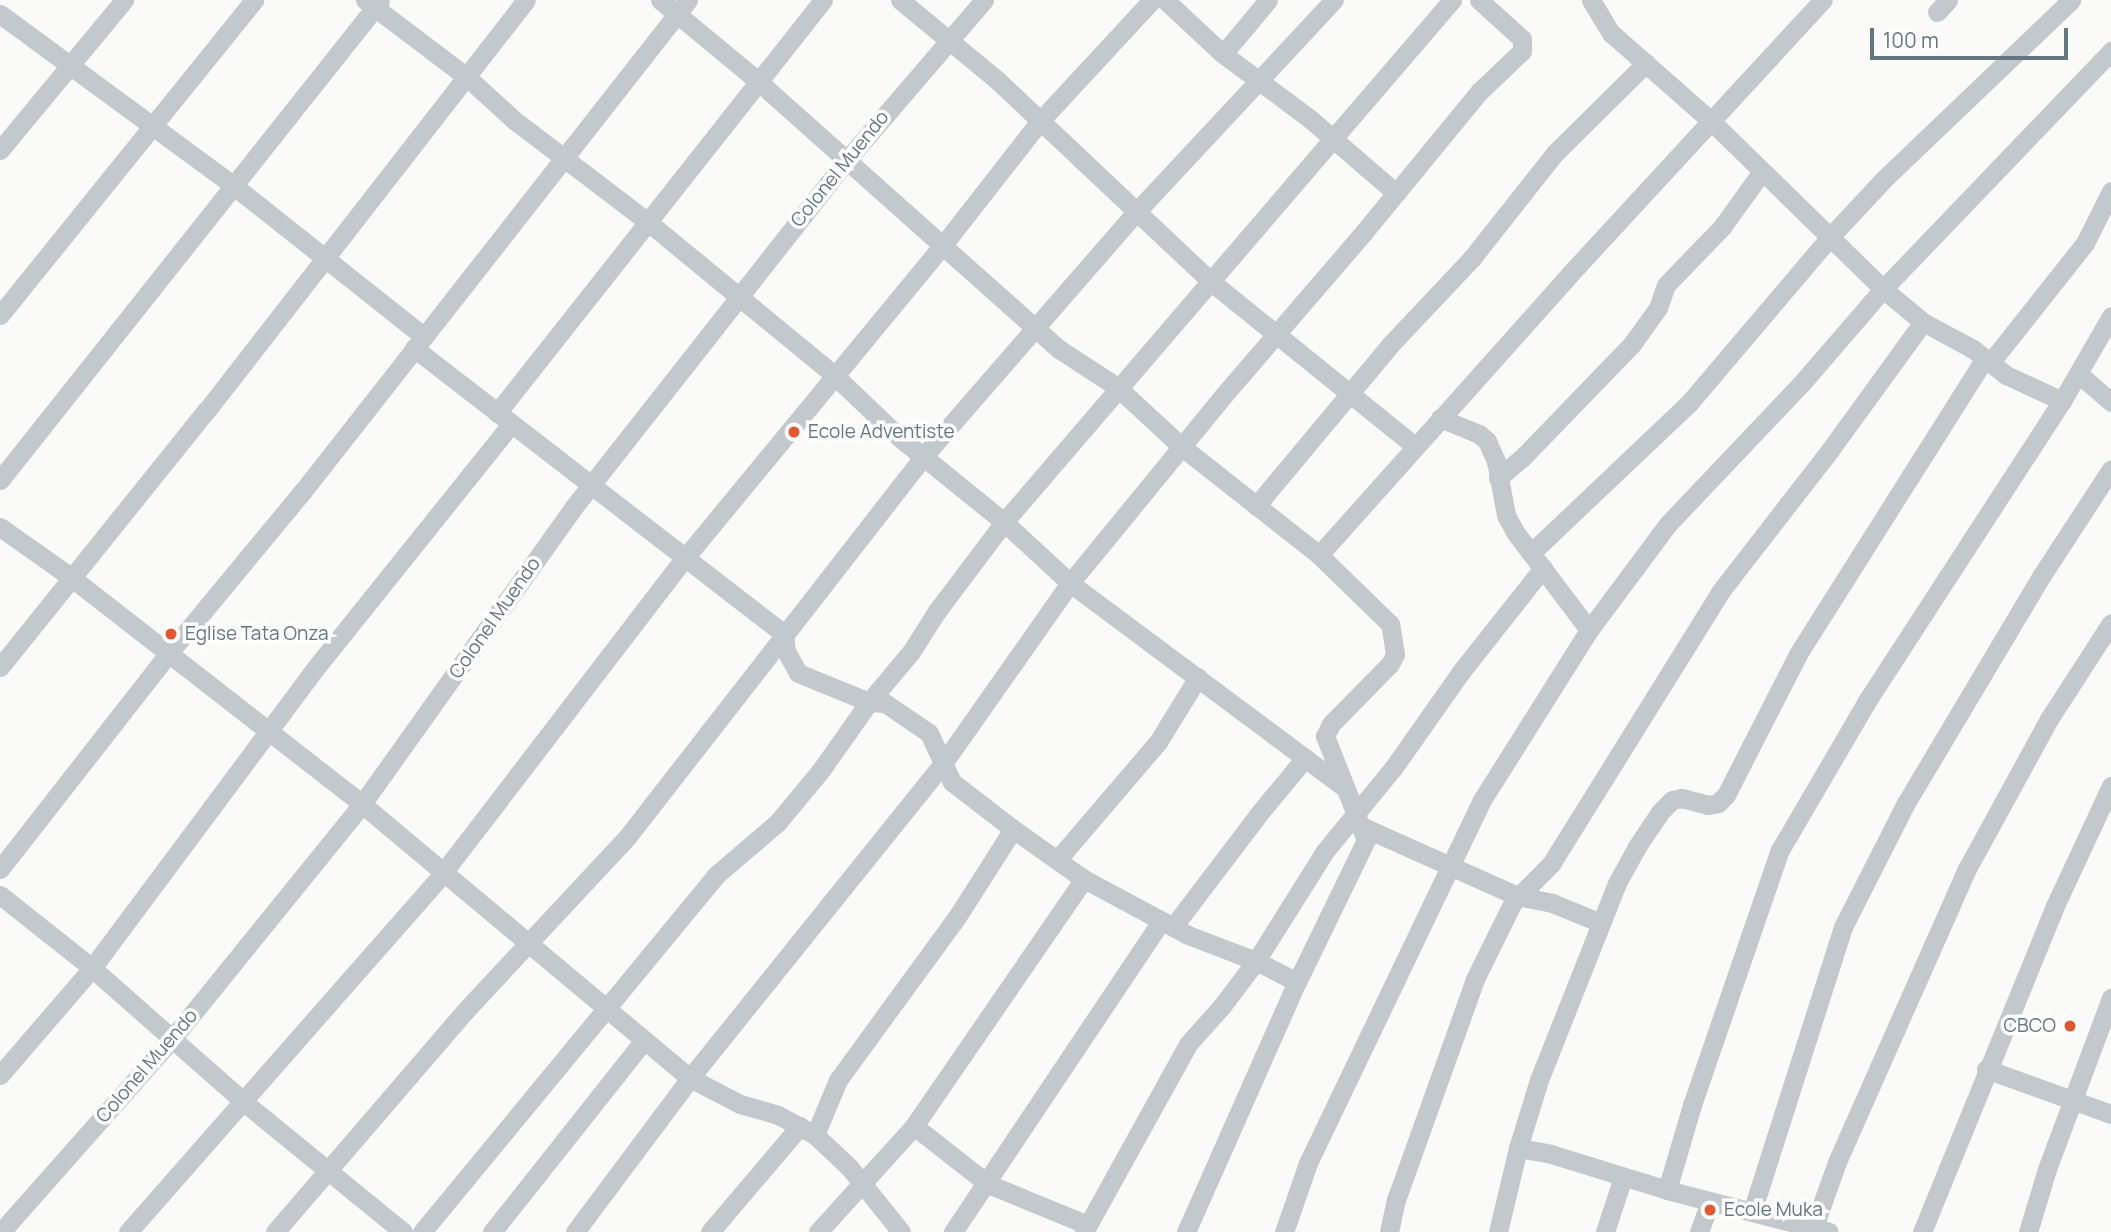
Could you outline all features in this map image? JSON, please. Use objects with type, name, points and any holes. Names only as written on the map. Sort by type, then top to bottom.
[{"type":"street","points":[[0,150],[124,0]]},
{"type":"street","points":[[0,315],[254,0]]},
{"type":"street","points":[[0,667],[468,78],[526,0]]},
{"type":"street","points":[[660,0],[682,8],[846,161],[1036,329],[1083,367],[1117,387],[1182,447],[1319,555],[1390,624],[1395,654],[1390,664],[1331,724],[1325,736],[1360,819],[1366,840],[1297,982],[1186,1232]]},
{"type":"street","points":[[0,1075],[93,968],[648,222],[822,0]]},
{"type":"street","points":[[900,0],[1040,121],[1209,280],[1275,336],[1415,446]]},
{"type":"street","name":"Colonel Muendo","points":[[1,1232],[171,1040],[362,804],[591,486],[846,161],[984,0]]},
{"type":"street","points":[[128,1232],[245,1103],[442,874],[684,559],[943,245],[1040,121],[1152,0]]},
{"type":"street","points":[[1165,0],[1223,54],[1335,139],[1396,193]]},
{"type":"street","points":[[1223,54],[1268,0]]},
{"type":"street","points":[[275,1232],[465,1011],[628,836],[923,457],[1138,211],[1334,0]]},
{"type":"street","points":[[422,1232],[715,876],[778,822],[821,770],[869,702],[911,652],[937,611],[1004,523],[1117,387],[1335,139],[1452,0]]},
{"type":"street","points":[[575,1232],[690,1078],[942,765],[1070,583],[1479,91],[1522,51],[1522,39],[1479,0]]},
{"type":"street","points":[[1591,0],[1611,33],[1711,121],[1761,173],[1883,289],[1923,322],[2018,382],[2062,401]]},
{"type":"street","points":[[1319,555],[1440,418],[1823,0]]},
{"type":"street","points":[[914,1126],[988,1184],[1086,1228],[1188,1044],[1222,1006],[1256,961],[1325,851],[1360,819],[1537,561],[1690,401],[1829,238],[1884,180],[2071,0]]},
{"type":"street","points":[[0,480],[234,187],[373,3],[468,78],[514,120],[648,222],[834,375],[923,457],[1004,523],[1070,583],[1347,789]]},
{"type":"street","points":[[0,869],[168,654],[303,491],[563,156],[682,8]]},
{"type":"street","points":[[0,14],[152,125],[326,258],[504,418],[784,635],[786,651],[798,673],[869,702],[884,703],[929,733],[942,765],[957,787],[1084,879],[1167,924],[1256,961],[1297,982]]},
{"type":"street","points":[[1284,1232],[1308,1163],[1482,800],[1590,630],[1668,524],[1801,384],[1883,289],[2111,51]]},
{"type":"street","points":[[1256,506],[1352,395],[1390,345],[1472,258],[1555,153],[1646,63]]},
{"type":"street","points":[[1498,478],[1522,458],[1632,344],[1658,308],[1666,285],[1722,227],[1761,173]]},
{"type":"street","points":[[1498,1232],[1518,1148],[1543,1069],[1618,883],[1660,812],[1672,800],[1682,798],[1708,805],[1718,803],[1726,795],[1798,654],[1988,361],[2085,243],[2111,191]]},
{"type":"street","points":[[1667,1191],[1692,1105],[1780,850],[1867,701],[2080,375],[2111,316]]},
{"type":"street","points":[[1389,1232],[1396,1200],[1475,979],[1517,896],[1551,864],[1720,592],[1830,450],[1923,322]]},
{"type":"street","points":[[2080,375],[2111,402]]},
{"type":"street","points":[[1440,418],[1479,434],[1487,441],[1506,516],[1590,630]]},
{"type":"street","points":[[1752,1212],[1802,1047],[1843,927],[1906,803],[2042,575],[2111,468]]},
{"type":"street","points":[[0,527],[72,578],[270,730],[690,1078],[740,1104],[778,1115],[808,1130],[833,1150],[901,1232]]},
{"type":"street","points":[[1518,1148],[1550,1154],[1667,1191],[1818,1231],[1837,1162],[1968,867],[2042,730],[2111,624]]},
{"type":"street","points":[[1058,859],[1158,742],[1198,677]]},
{"type":"street","points":[[953,1232],[988,1184],[1065,1060],[1167,924],[1305,758]]},
{"type":"street","points":[[1922,1232],[1986,1069],[2054,908],[2111,786]]},
{"type":"street","points":[[1360,819],[1449,868],[1517,896],[1552,903],[1601,923]]},
{"type":"street","points":[[710,1232],[808,1130],[838,1080],[957,917],[1013,829]]},
{"type":"street","points":[[818,1232],[914,1126],[1084,879]]},
{"type":"street","points":[[0,895],[93,968],[171,1040],[403,1232]]},
{"type":"street","points":[[2028,1232],[2111,998]]},
{"type":"street","points":[[492,1232],[645,1040]]},
{"type":"street","points":[[1986,1069],[2111,1114]]},
{"type":"street","points":[[1605,1232],[1623,1177]]},
{"type":"street","points":[[1699,1232],[1710,1202]]},
{"type":"place","name":"Ecole Adventiste","points":[[794,432]]},
{"type":"place","name":"Eglise Tata Onza","points":[[171,634]]},
{"type":"place","name":"CBCO","points":[[2070,1026]]},
{"type":"place","name":"Ecole Muka","points":[[1710,1210]]}]
